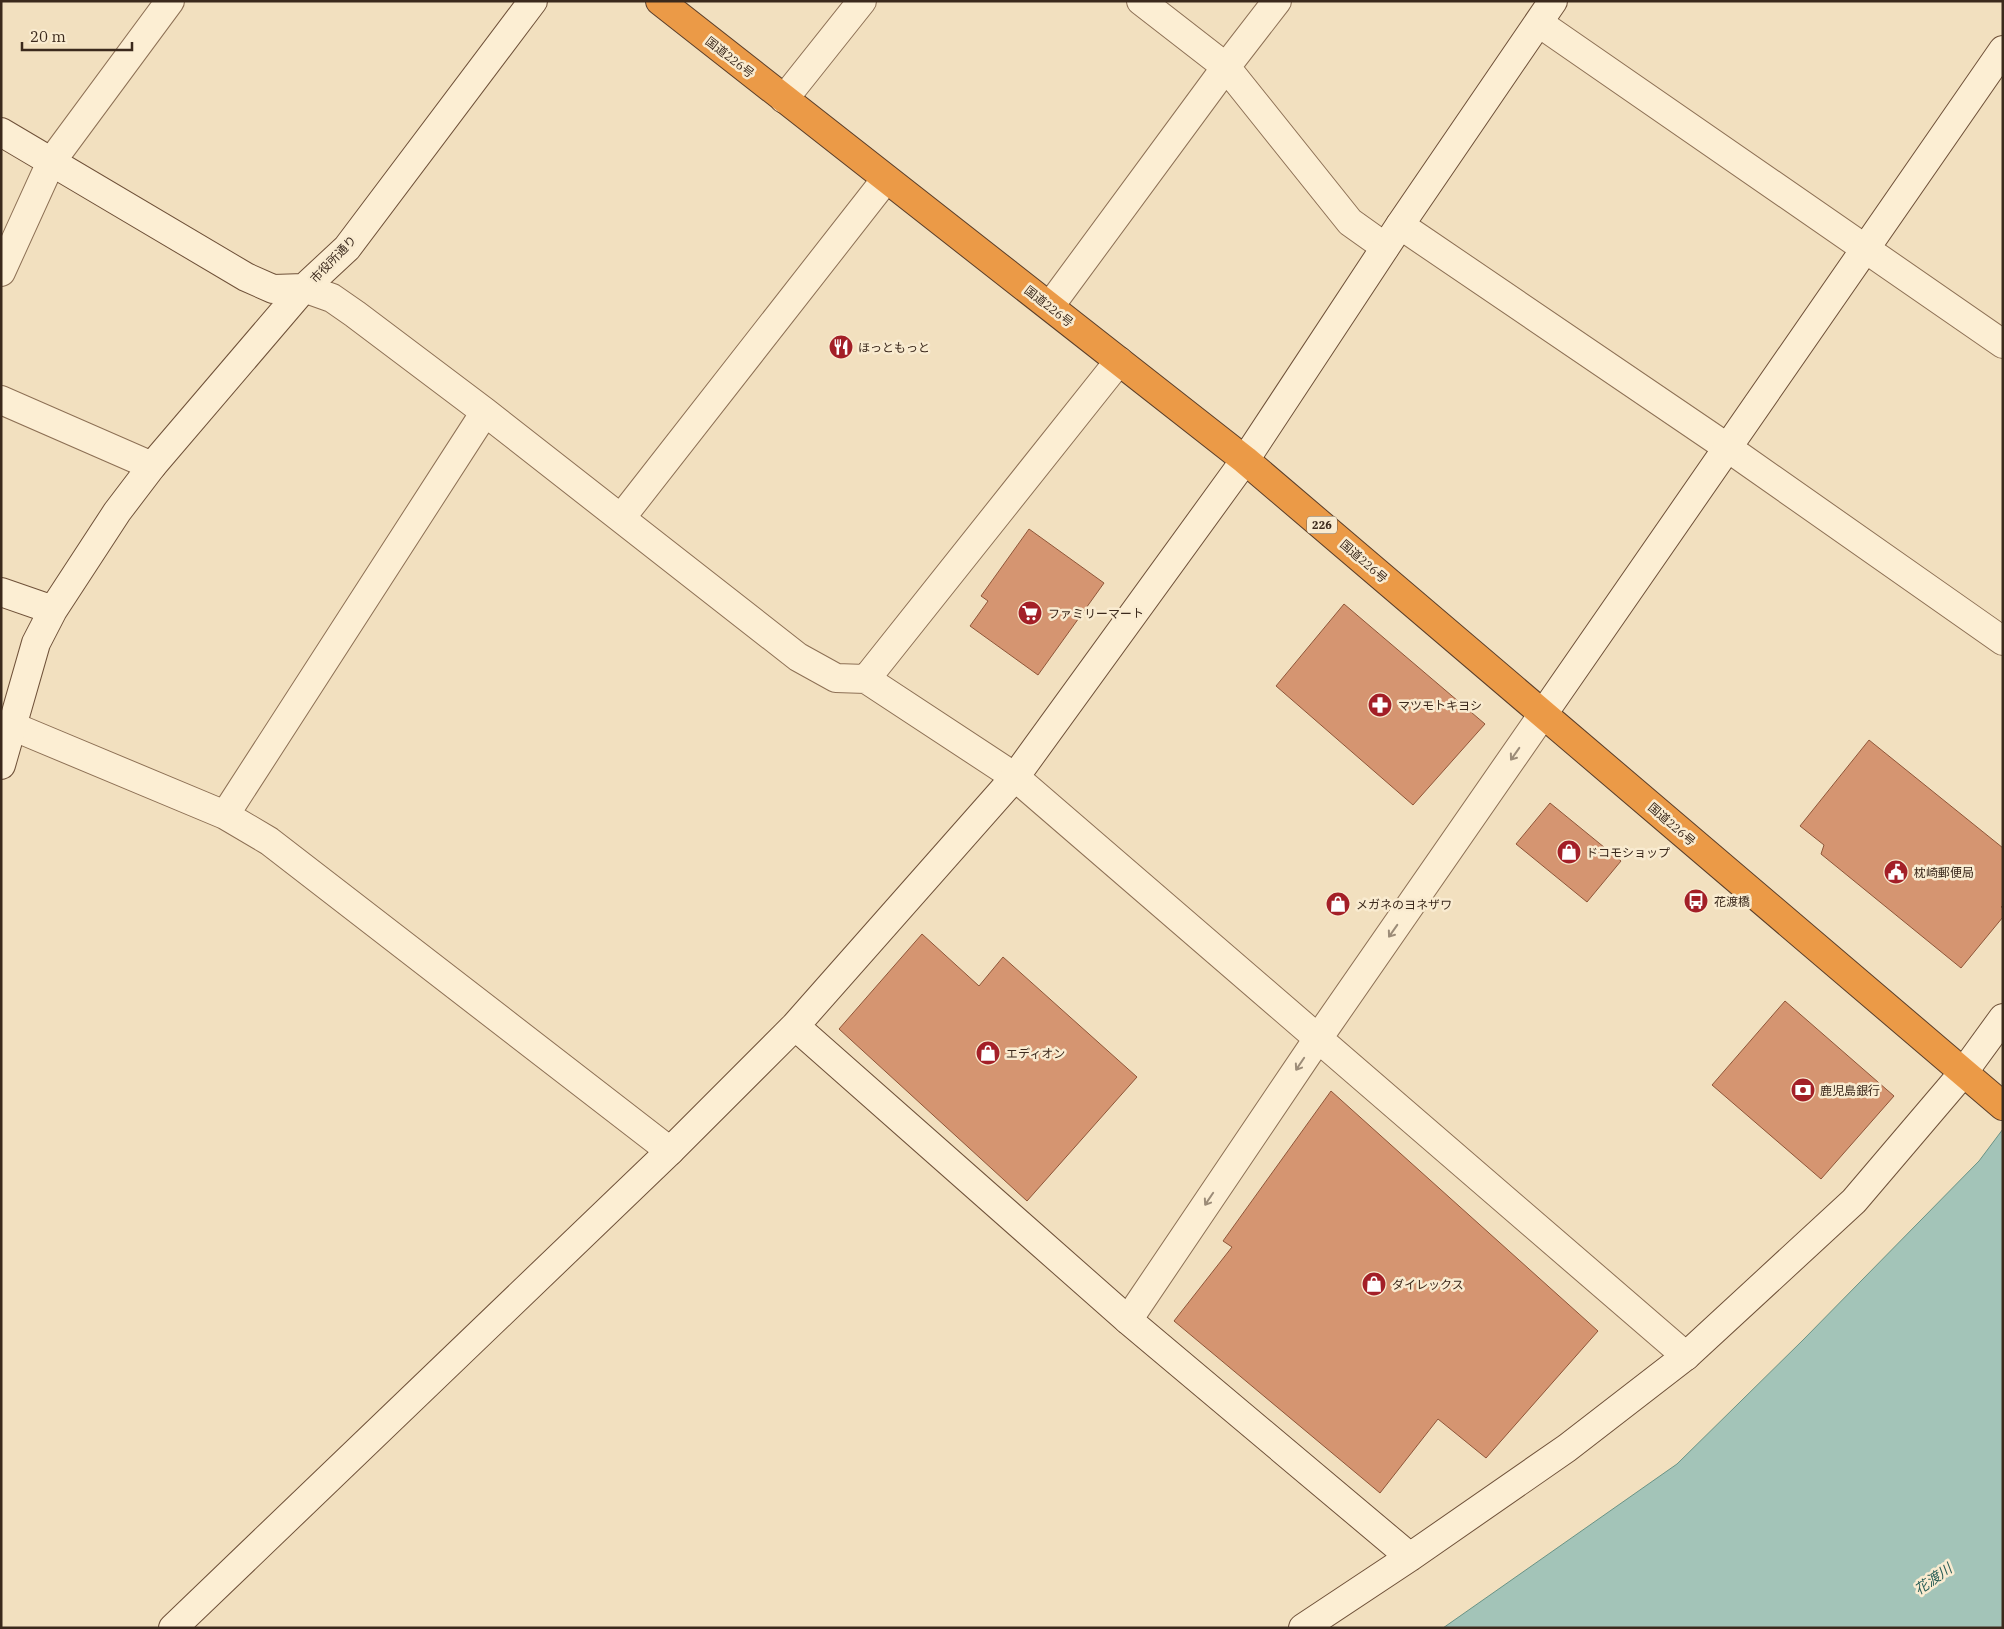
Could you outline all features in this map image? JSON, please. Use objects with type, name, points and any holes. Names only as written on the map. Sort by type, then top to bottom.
[{"type":"highway","name":"国道226号","points":[[660,1],[1246,460],[1994,1099]]},
{"type":"street","points":[[1,272],[51,162],[170,1]]},
{"type":"street","name":"市役所通り","points":[[1,132],[246,277],[274,289],[304,288],[347,248],[533,1]]},
{"type":"street","points":[[784,99],[862,1]]},
{"type":"street","points":[[1141,1],[1226,67],[1350,222],[1392,236],[1728,448],[2003,641]]},
{"type":"street","points":[[1050,306],[1226,67],[1277,1]]},
{"type":"street","points":[[173,1628],[670,1151],[795,1026],[1015,776],[1246,460],[1392,236],[1546,12],[1865,249],[2003,344]]},
{"type":"street","points":[[1128,1320],[1319,1037],[2003,50]]},
{"type":"street","points":[[621,518],[886,179]]},
{"type":"street","points":[[1,765],[36,643],[54,610],[117,512],[152,466],[304,288],[332,298],[355,314],[485,412],[798,657],[836,678],[866,679],[1015,776],[1686,1356]]},
{"type":"street","points":[[866,679],[1119,361]]},
{"type":"street","points":[[1,400],[152,466]]},
{"type":"street","points":[[226,815],[485,412]]},
{"type":"street","points":[[1,592],[54,610]]},
{"type":"street","points":[[12,726],[226,815],[269,840],[670,1151]]},
{"type":"street","points":[[1303,1628],[1410,1557],[1567,1448],[1686,1356],[1854,1201],[1963,1073],[2003,1018]]},
{"type":"street","points":[[795,1026],[1128,1320],[1410,1557]]},
{"type":"water","name":"花渡川","points":[[2003,1129],[2003,1628],[1443,1628],[1677,1464],[1803,1340],[1979,1161]]},
{"type":"building","name":"ファミリーマート","points":[[1029,529],[1104,583],[1038,675],[970,626],[988,601],[981,596]]},
{"type":"building","name":"マツモトキヨシ","points":[[1344,604],[1485,724],[1413,805],[1276,686]]},
{"type":"building","points":[[1869,740],[2003,848],[2003,905],[2001,907],[2003,908],[2003,917],[1961,968],[1821,854],[1824,845],[1800,826]]},
{"type":"building","name":"ドコモショップ","points":[[1550,803],[1621,861],[1587,902],[1516,844]]},
{"type":"building","name":"エディオン","points":[[922,934],[979,986],[1003,957],[1137,1077],[1027,1201],[839,1029]]},
{"type":"building","name":"鹿児島銀行","points":[[1785,1001],[1894,1096],[1821,1179],[1712,1085]]},
{"type":"building","name":"ダイレックス","points":[[1331,1091],[1598,1331],[1486,1458],[1438,1419],[1380,1493],[1174,1321],[1232,1247],[1223,1241]]},
{"type":"place","name":"ほっともっと","points":[[841,347]]},
{"type":"place","name":"ファミリーマート","points":[[1030,613]]},
{"type":"place","name":"マツモトキヨシ","points":[[1380,705]]},
{"type":"place","name":"ドコモショップ","points":[[1569,852]]},
{"type":"place","name":"枕崎郵便局","points":[[1896,872]]},
{"type":"place","name":"花渡橋","points":[[1696,901]]},
{"type":"place","name":"メガネのヨネザワ","points":[[1338,904]]},
{"type":"place","name":"エディオン","points":[[988,1053]]},
{"type":"place","name":"鹿児島銀行","points":[[1803,1090]]},
{"type":"place","name":"ダイレックス","points":[[1374,1284]]}]
